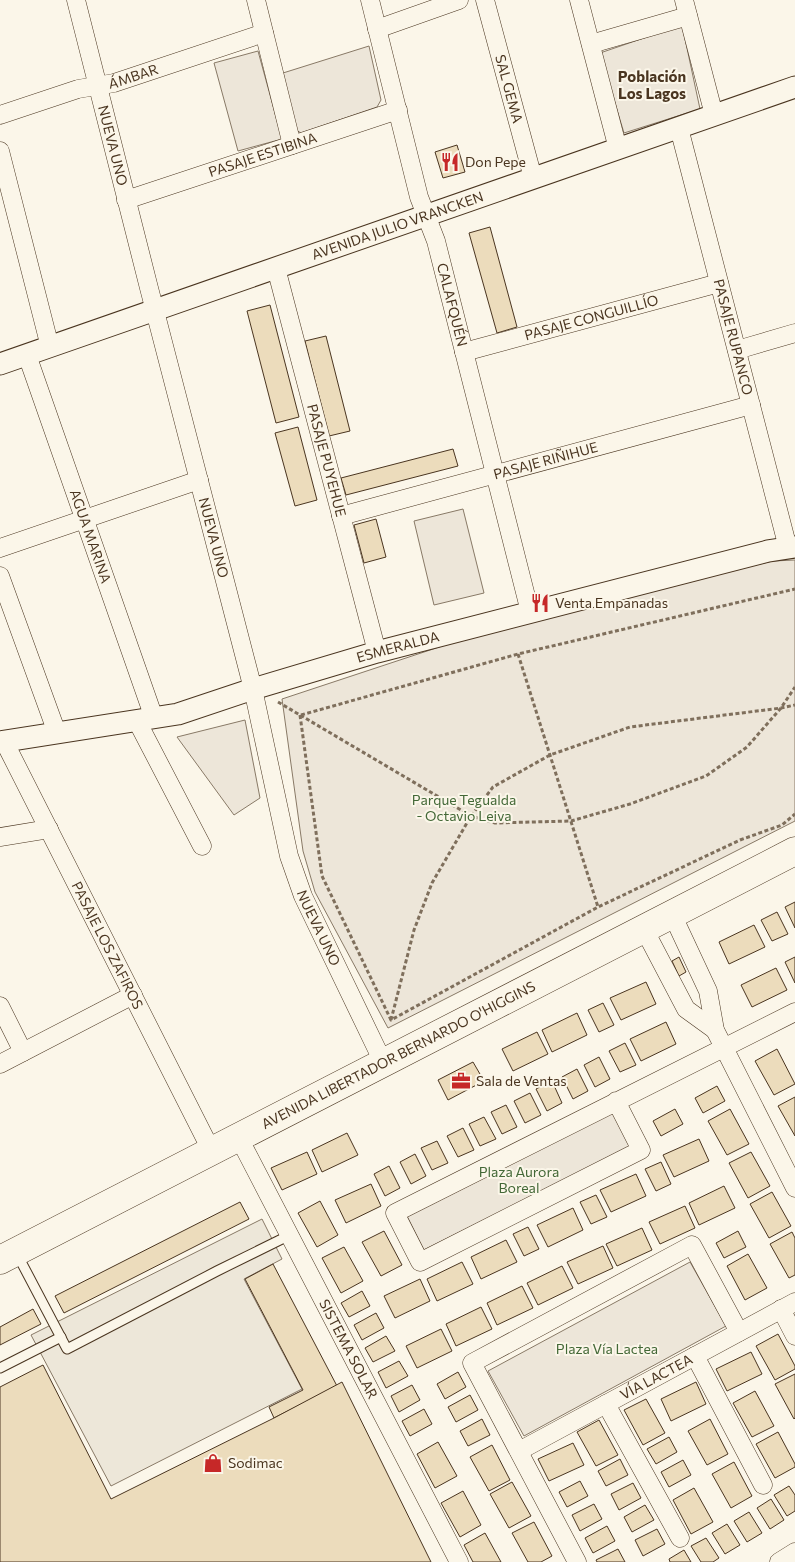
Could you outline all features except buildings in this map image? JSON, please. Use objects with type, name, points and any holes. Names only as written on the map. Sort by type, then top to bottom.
[{"type":"main road","name":"AVENIDA LIBERTADOR BERNARDO O'HIGGINS","points":[[8,1256],[795,851]]},
{"type":"street","name":"NUEVA UNO","points":[[76,0],[154,310],[253,689],[289,856],[297,882],[383,1062]]},
{"type":"street","points":[[256,0],[292,145]]},
{"type":"street","name":"CALAFQUÉN","points":[[370,0],[419,196],[434,233],[530,612]]},
{"type":"street","points":[[377,29],[459,0]]},
{"type":"street","name":"SAL GEMA","points":[[485,0],[533,178]]},
{"type":"street","points":[[579,0],[618,149]]},
{"type":"street","points":[[591,44],[686,8],[714,115]]},
{"type":"street","name":"ÁMBAR","points":[[0,115],[78,88],[114,83],[264,33]]},
{"type":"street","name":"AVENIDA JULIO VRANCKEN","points":[[0,364],[795,87]]},
{"type":"street","name":"PASAJE ESTIBINA","points":[[126,200],[398,110]]},
{"type":"street","name":"PASAJE RUPANCO","points":[[679,128],[751,404],[792,547]]},
{"type":"street","points":[[0,151],[50,347]]},
{"type":"street","name":"PASAJE PUYEHUE","points":[[276,268],[377,652]]},
{"type":"street","name":"PASAJE CONGUILLÍO","points":[[464,352],[720,283]]},
{"type":"street","points":[[737,350],[795,333]]},
{"type":"street","name":"AGUA MARINA","points":[[27,355],[85,519],[146,719],[202,846]]},
{"type":"street","name":"PASAJE RIÑIHUE","points":[[340,516],[751,404]]},
{"type":"street","points":[[0,548],[198,480]]},
{"type":"street","name":"ESMERALDA","points":[[2,741],[146,719],[195,709],[253,689],[377,652],[792,547]]},
{"type":"street","points":[[0,576],[57,733]]},
{"type":"street","name":"PASAJE LOS ZAFIROS","points":[[2,741],[49,829],[211,1150]]},
{"type":"street","points":[[0,837],[49,829]]},
{"type":"street","points":[[672,914],[708,991],[715,1030],[795,1188]]},
{"type":"street","points":[[644,929],[686,1009],[715,1030]]},
{"type":"street","points":[[0,1064],[132,995]]},
{"type":"street","points":[[0,1006],[23,1052]]},
{"type":"street","points":[[616,1101],[641,1150],[420,1262],[396,1213],[616,1101],[795,1012]]},
{"type":"street","name":"SISTEMA SOLAR","points":[[238,1136],[459,1562]]},
{"type":"street","points":[[577,1562],[472,1363],[692,1245],[739,1332]]},
{"type":"street","points":[[788,1306],[795,1336]]},
{"type":"street","name":"VÍA LACTEA","points":[[519,1451],[788,1306]]},
{"type":"street","points":[[695,1356],[763,1485]]},
{"type":"street","points":[[606,1404],[680,1538]]},
{"type":"street","points":[[779,1562],[795,1552]]},
{"type":"lane","points":[[8,1256],[67,1348],[217,1270],[290,1235]]},
{"type":"lane","points":[[0,1368],[61,1337]]},
{"type":"path","points":[[300,715],[518,654],[795,589]]},
{"type":"path","points":[[518,654],[598,907]]},
{"type":"path","points":[[300,715],[471,816],[495,823],[571,821],[630,804],[706,776],[747,747],[781,708],[795,686]]},
{"type":"path","points":[[391,1020],[414,930],[432,883],[471,816],[493,787],[550,755],[630,727],[795,705]]},
{"type":"path","points":[[300,715],[322,876],[391,1020]]},
{"type":"path","points":[[391,1020],[598,907],[740,840],[782,825],[795,814]]},
{"type":"green space","points":[[682,25],[700,109],[624,133],[600,53]]},
{"type":"green space","points":[[369,46],[381,100],[377,107],[301,133],[296,130],[283,73]]},
{"type":"green space","points":[[258,51],[282,139],[238,151],[214,63]]},
{"type":"green space","points":[[463,509],[484,593],[434,605],[414,521]]},
{"type":"green space","name":"Parque Tegualda - Octavio Leiva","points":[[795,560],[795,821],[388,1028],[315,892],[303,851],[282,699],[539,614],[773,561]]},
{"type":"green space","points":[[245,720],[260,798],[234,815],[177,737]]},
{"type":"green space","name":"Plaza Aurora Boreal","points":[[614,1110],[632,1146],[424,1250],[406,1214]]},
{"type":"green space","name":"Plaza Vía Lactea","points":[[690,1262],[726,1326],[524,1436],[488,1371]]},
{"type":"shaded area","points":[[262,1219],[282,1259],[244,1279],[302,1389],[111,1486],[31,1335]]},
{"type":"place","name":"Don Pepe","points":[[450,162]]},
{"type":"place","name":"Venta Empanadas","points":[[540,603]]},
{"type":"place","name":"Sala de Ventas","points":[[461,1081]]},
{"type":"place","name":"Sodimac","points":[[213,1463]]},
{"type":"district","name":"Población Los Lagos","points":[[652,86]]}]
